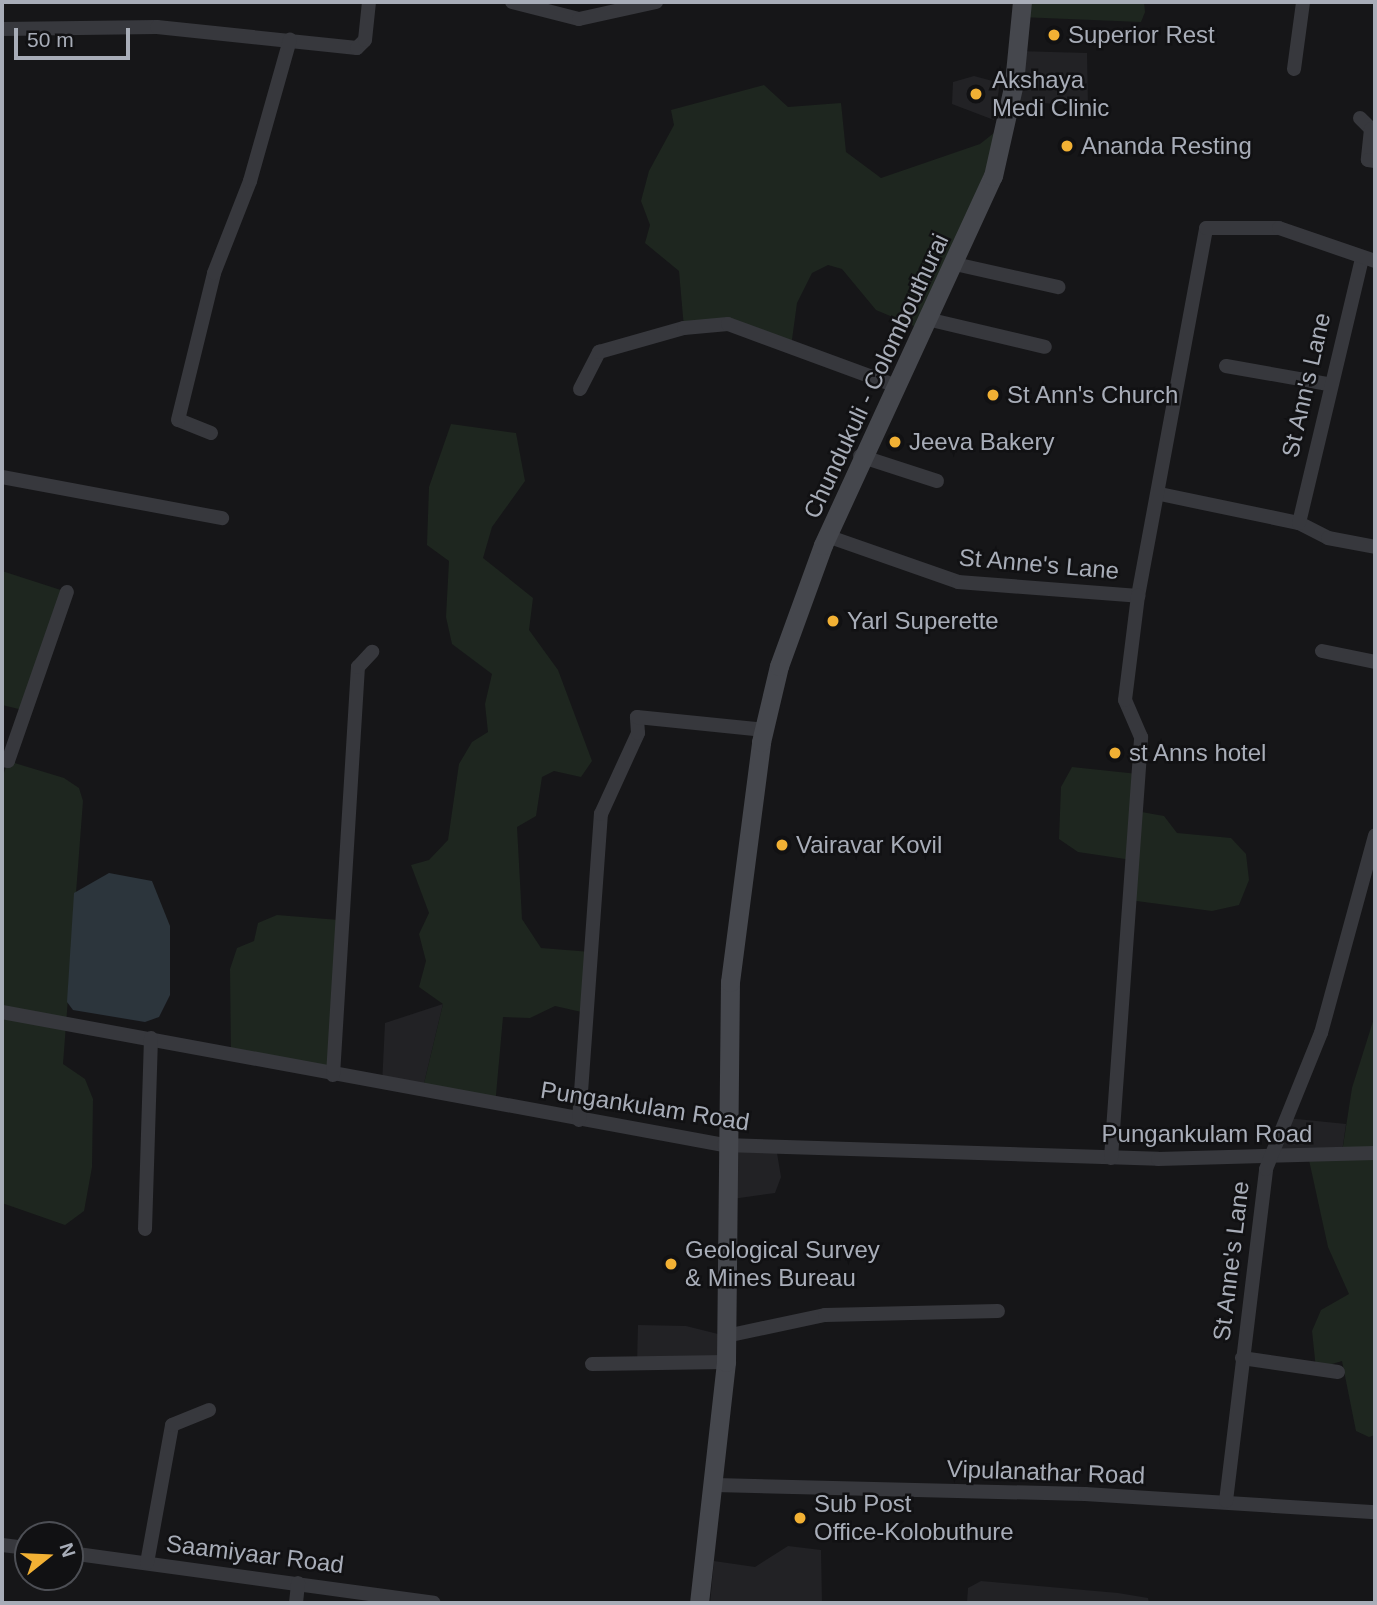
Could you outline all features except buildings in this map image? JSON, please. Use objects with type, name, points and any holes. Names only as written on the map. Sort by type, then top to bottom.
[{"type":"main road","name":"Chundukuli - Colombouthurai","points":[[699,1603],[715,1485],[726,1362],[724,1145],[736,910],[764,730],[779,666],[860,456],[955,264],[993,176],[1014,83],[1022,2]]},
{"type":"street","points":[[2,29],[157,27],[357,48],[365,40],[369,2]]},
{"type":"street","points":[[512,2],[579,19],[656,2]]},
{"type":"street","points":[[1294,69],[1303,2]]},
{"type":"street","points":[[211,433],[178,420],[214,273],[250,181],[290,40]]},
{"type":"street","points":[[1360,118],[1370,129],[1368,160],[1375,160]]},
{"type":"street","name":"St Anne's Lane","points":[[827,536],[958,582],[1138,596],[1160,494],[1206,228],[1279,228],[1325,239],[1369,259]]},
{"type":"street","name":"St Ann's Lane","points":[[1299,523],[1328,384],[1369,259]]},
{"type":"street","points":[[955,264],[1058,287]]},
{"type":"street","points":[[927,319],[1045,347]]},
{"type":"street","points":[[580,389],[599,352],[684,328],[728,324],[894,385]]},
{"type":"street","points":[[1226,366],[1328,384]]},
{"type":"street","points":[[860,456],[937,481]]},
{"type":"street","points":[[2,477],[222,518]]},
{"type":"street","points":[[1160,494],[1299,523],[1328,538],[1375,547]]},
{"type":"street","points":[[2,760],[8,761],[67,592]]},
{"type":"street","points":[[1111,1158],[1141,737],[1125,700],[1138,596]]},
{"type":"street","points":[[1322,651],[1375,662]]},
{"type":"street","points":[[332,1075],[358,667],[372,652]]},
{"type":"street","points":[[579,1120],[601,814],[638,733],[637,717],[764,730]]},
{"type":"street","name":"St Anne's Lane","points":[[1226,1501],[1269,1158],[1321,1033],[1375,835]]},
{"type":"street","name":"Pungankulam Road","points":[[2,1012],[150,1038],[332,1075],[724,1145],[1111,1158],[1269,1158],[1375,1153]]},
{"type":"street","points":[[145,1228],[150,1038]]},
{"type":"street","points":[[726,1336],[825,1315],[998,1311]]},
{"type":"street","points":[[1242,1357],[1338,1372]]},
{"type":"street","points":[[592,1364],[726,1362]]},
{"type":"street","points":[[147,1563],[172,1424],[209,1410]]},
{"type":"street","name":"Vipulanathar Road","points":[[715,1485],[1226,1501],[1375,1512]]},
{"type":"street","name":"Saamiyaar Road","points":[[84,1555],[434,1603]]},
{"type":"street","points":[[296,1603],[298,1583]]},
{"type":"shaded area","points":[[1022,2],[1144,2],[1145,12],[1141,22],[1020,17]]},
{"type":"shaded area","points":[[1017,51],[1087,53],[1088,107],[1010,100]]},
{"type":"shaded area","name":"Akshaya Medi Clinic","points":[[974,76],[1000,83],[994,120],[952,104],[953,82]]},
{"type":"shaded area","points":[[764,85],[788,107],[841,103],[846,152],[881,178],[980,144],[1004,125],[921,329],[876,310],[842,269],[828,265],[812,273],[797,303],[791,347],[728,324],[684,328],[679,271],[645,243],[650,225],[641,201],[649,171],[674,125],[671,110]]},
{"type":"shaded area","points":[[451,424],[516,433],[525,481],[492,527],[483,558],[533,598],[529,630],[558,670],[592,761],[581,777],[554,771],[542,777],[536,816],[517,827],[522,919],[541,948],[591,952],[586,1013],[555,1006],[530,1018],[503,1017],[495,1106],[422,1092],[443,1004],[419,987],[426,961],[419,934],[429,913],[411,865],[429,860],[448,840],[459,764],[472,742],[488,732],[485,704],[492,674],[452,644],[446,617],[449,561],[427,545],[429,487]]},
{"type":"shaded area","points":[[2,571],[67,592],[23,710],[2,705]]},
{"type":"shaded area","points":[[8,761],[64,778],[79,788],[83,801],[63,1064],[85,1079],[93,1099],[92,1167],[84,1211],[65,1225],[2,1203],[2,779]]},
{"type":"shaded area","points":[[1072,767],[1138,774],[1136,811],[1164,816],[1177,833],[1231,838],[1246,854],[1249,880],[1239,905],[1212,911],[1129,900],[1132,860],[1078,852],[1059,839],[1061,787]]},
{"type":"shaded area","points":[[109,873],[152,881],[170,926],[170,995],[159,1017],[145,1022],[73,1010],[67,1002],[74,893]]},
{"type":"shaded area","points":[[277,915],[339,920],[333,1075],[231,1056],[230,969],[237,948],[254,941],[258,923]]},
{"type":"shaded area","points":[[443,1004],[422,1092],[382,1085],[385,1023]]},
{"type":"shaded area","points":[[1375,1015],[1375,1435],[1369,1437],[1356,1431],[1342,1361],[1316,1369],[1312,1331],[1321,1310],[1349,1294],[1328,1247],[1309,1160],[1341,1159],[1352,1088]]},
{"type":"shaded area","points":[[1287,1118],[1346,1124],[1341,1159],[1270,1161]]},
{"type":"shaded area","points":[[724,1145],[776,1147],[781,1177],[775,1193],[725,1200]]},
{"type":"shaded area","points":[[638,1325],[686,1326],[726,1336],[726,1362],[637,1364]]},
{"type":"shaded area","points":[[788,1546],[821,1550],[822,1603],[710,1603],[714,1561],[755,1567]]},
{"type":"shaded area","points":[[981,1581],[1118,1593],[1148,1598],[1149,1603],[967,1603],[968,1588]]},
{"type":"place","name":"Superior Rest","points":[[1054,35]]},
{"type":"place","name":"Akshaya Medi Clinic","points":[[976,94]]},
{"type":"place","name":"Ananda Resting","points":[[1067,146]]},
{"type":"place","name":"St Ann's Church","points":[[993,395]]},
{"type":"place","name":"Jeeva Bakery","points":[[895,442]]},
{"type":"place","name":"Yarl Superette","points":[[833,621]]},
{"type":"place","name":"st Anns hotel","points":[[1115,753]]},
{"type":"place","name":"Vairavar Kovil","points":[[782,845]]},
{"type":"place","name":"Geological Survey & Mines Bureau","points":[[671,1264]]},
{"type":"place","name":"Sub Post Office-Kolobuthure","points":[[800,1518]]}]
